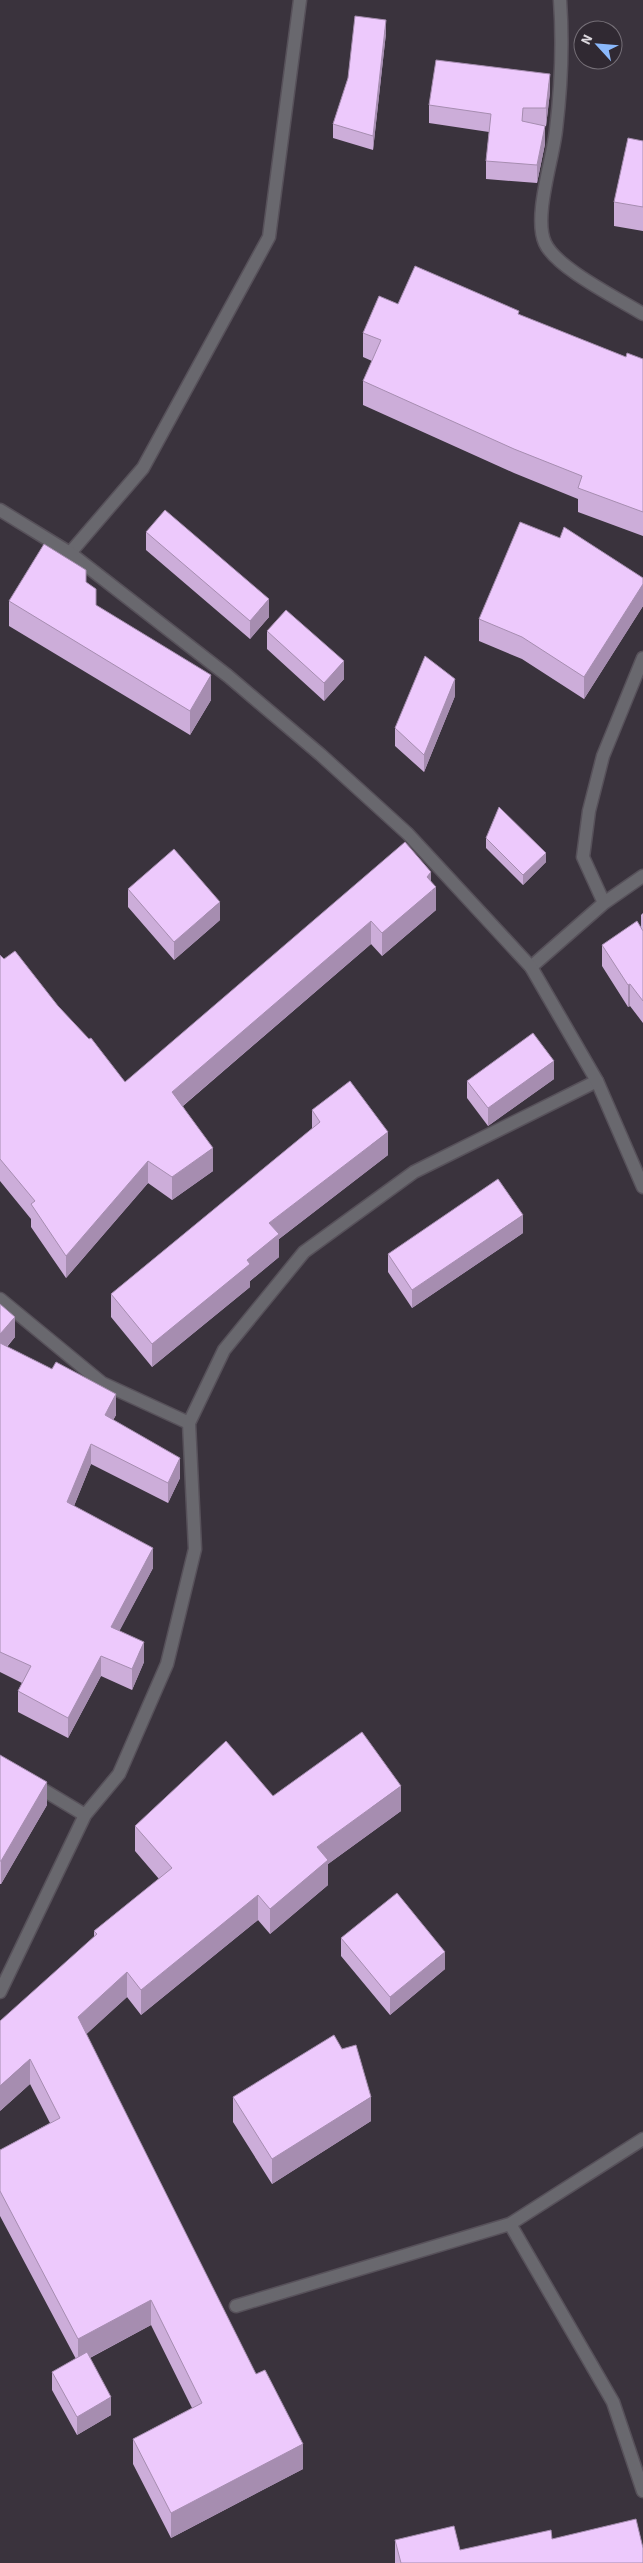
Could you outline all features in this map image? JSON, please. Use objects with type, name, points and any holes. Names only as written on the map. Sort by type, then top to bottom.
[{"type":"street","points":[[70,553],[142,468],[269,237],[300,0]]},
{"type":"street","points":[[560,0],[562,20],[556,130],[540,220],[545,243],[562,264],[643,314]]},
{"type":"street","points":[[0,510],[70,553],[228,676],[321,755],[408,834],[531,966],[596,1081],[643,1187]]},
{"type":"street","points":[[604,903],[583,857],[589,811],[602,756],[643,658]]},
{"type":"street","points":[[531,966],[604,903],[643,876]]},
{"type":"street","points":[[0,1992],[85,1816],[119,1774],[167,1664],[195,1548],[189,1423],[224,1350],[304,1252],[414,1172],[596,1081]]},
{"type":"street","points":[[0,1299],[102,1383],[189,1423]]},
{"type":"street","points":[[17,1774],[85,1816]]},
{"type":"street","points":[[236,2306],[510,2224],[643,2139]]},
{"type":"street","points":[[510,2224],[613,2402],[643,2490]]},
{"type":"building","points":[[355,16],[386,20],[373,136],[333,124],[348,78]]},
{"type":"building","points":[[436,60],[550,74],[546,108],[523,108],[522,121],[545,126],[537,165],[486,161],[491,114],[429,105]]},
{"type":"building","points":[[628,138],[643,141],[643,207],[614,202]]},
{"type":"building","points":[[415,266],[519,311],[518,314],[626,357],[627,353],[643,359],[643,512],[578,488],[582,476],[514,449],[363,381],[381,340],[363,333],[379,296],[398,304]]},
{"type":"building","points":[[165,510],[269,599],[250,621],[146,532]]},
{"type":"building","points":[[520,522],[560,538],[564,527],[643,578],[643,584],[584,677],[522,637],[479,619]]},
{"type":"building","points":[[44,544],[86,570],[86,582],[96,589],[96,605],[211,675],[190,711],[9,601]]},
{"type":"building","points":[[286,610],[344,661],[324,683],[267,631]]},
{"type":"building","points":[[425,656],[455,679],[424,755],[395,728]]},
{"type":"building","points":[[499,807],[546,853],[523,875],[486,838]]},
{"type":"building","points":[[405,842],[431,872],[427,877],[436,887],[382,933],[371,921],[172,1092],[213,1148],[172,1177],[148,1161],[66,1256],[31,1204],[35,1201],[0,1159],[0,955],[4,959],[15,951],[58,1006],[89,1039],[91,1038],[125,1082]]},
{"type":"building","points":[[174,849],[220,902],[174,942],[128,889]]},
{"type":"building","points":[[637,921],[643,931],[643,1001],[630,984],[628,985],[602,945]]},
{"type":"building","points":[[533,1033],[554,1061],[488,1108],[467,1081]]},
{"type":"building","points":[[350,1081],[388,1132],[269,1223],[279,1234],[247,1260],[250,1264],[152,1344],[111,1294],[320,1122],[312,1110]]},
{"type":"building","points":[[498,1179],[523,1215],[412,1290],[388,1254]]},
{"type":"building","points":[[0,1304],[15,1317],[0,1334]]},
{"type":"building","points":[[0,1343],[52,1369],[56,1362],[116,1394],[105,1415],[180,1458],[168,1483],[91,1444],[67,1502],[153,1548],[111,1627],[144,1642],[132,1669],[101,1656],[68,1718],[18,1691],[31,1666],[0,1652]]},
{"type":"building","points":[[362,1732],[401,1786],[317,1847],[328,1860],[270,1909],[258,1895],[141,1990],[127,1972],[78,2017],[256,2374],[265,2370],[303,2444],[171,2513],[133,2439],[202,2403],[151,2300],[78,2339],[0,2191],[0,2150],[60,2118],[30,2059],[0,2086],[0,2021],[97,1934],[94,1931],[172,1868],[135,1826],[226,1741],[273,1796]]},
{"type":"building","points":[[0,1755],[47,1782],[1,1861],[0,1861]]},
{"type":"building","points":[[397,1893],[445,1952],[390,1997],[341,1938]]},
{"type":"building","points":[[334,2035],[342,2049],[356,2045],[371,2097],[272,2159],[233,2097]]},
{"type":"building","points":[[87,2352],[111,2397],[77,2417],[52,2372]]},
{"type":"building","points":[[636,2519],[643,2548],[643,2563],[401,2563],[395,2540],[454,2526],[460,2550],[551,2530],[552,2539]]}]
